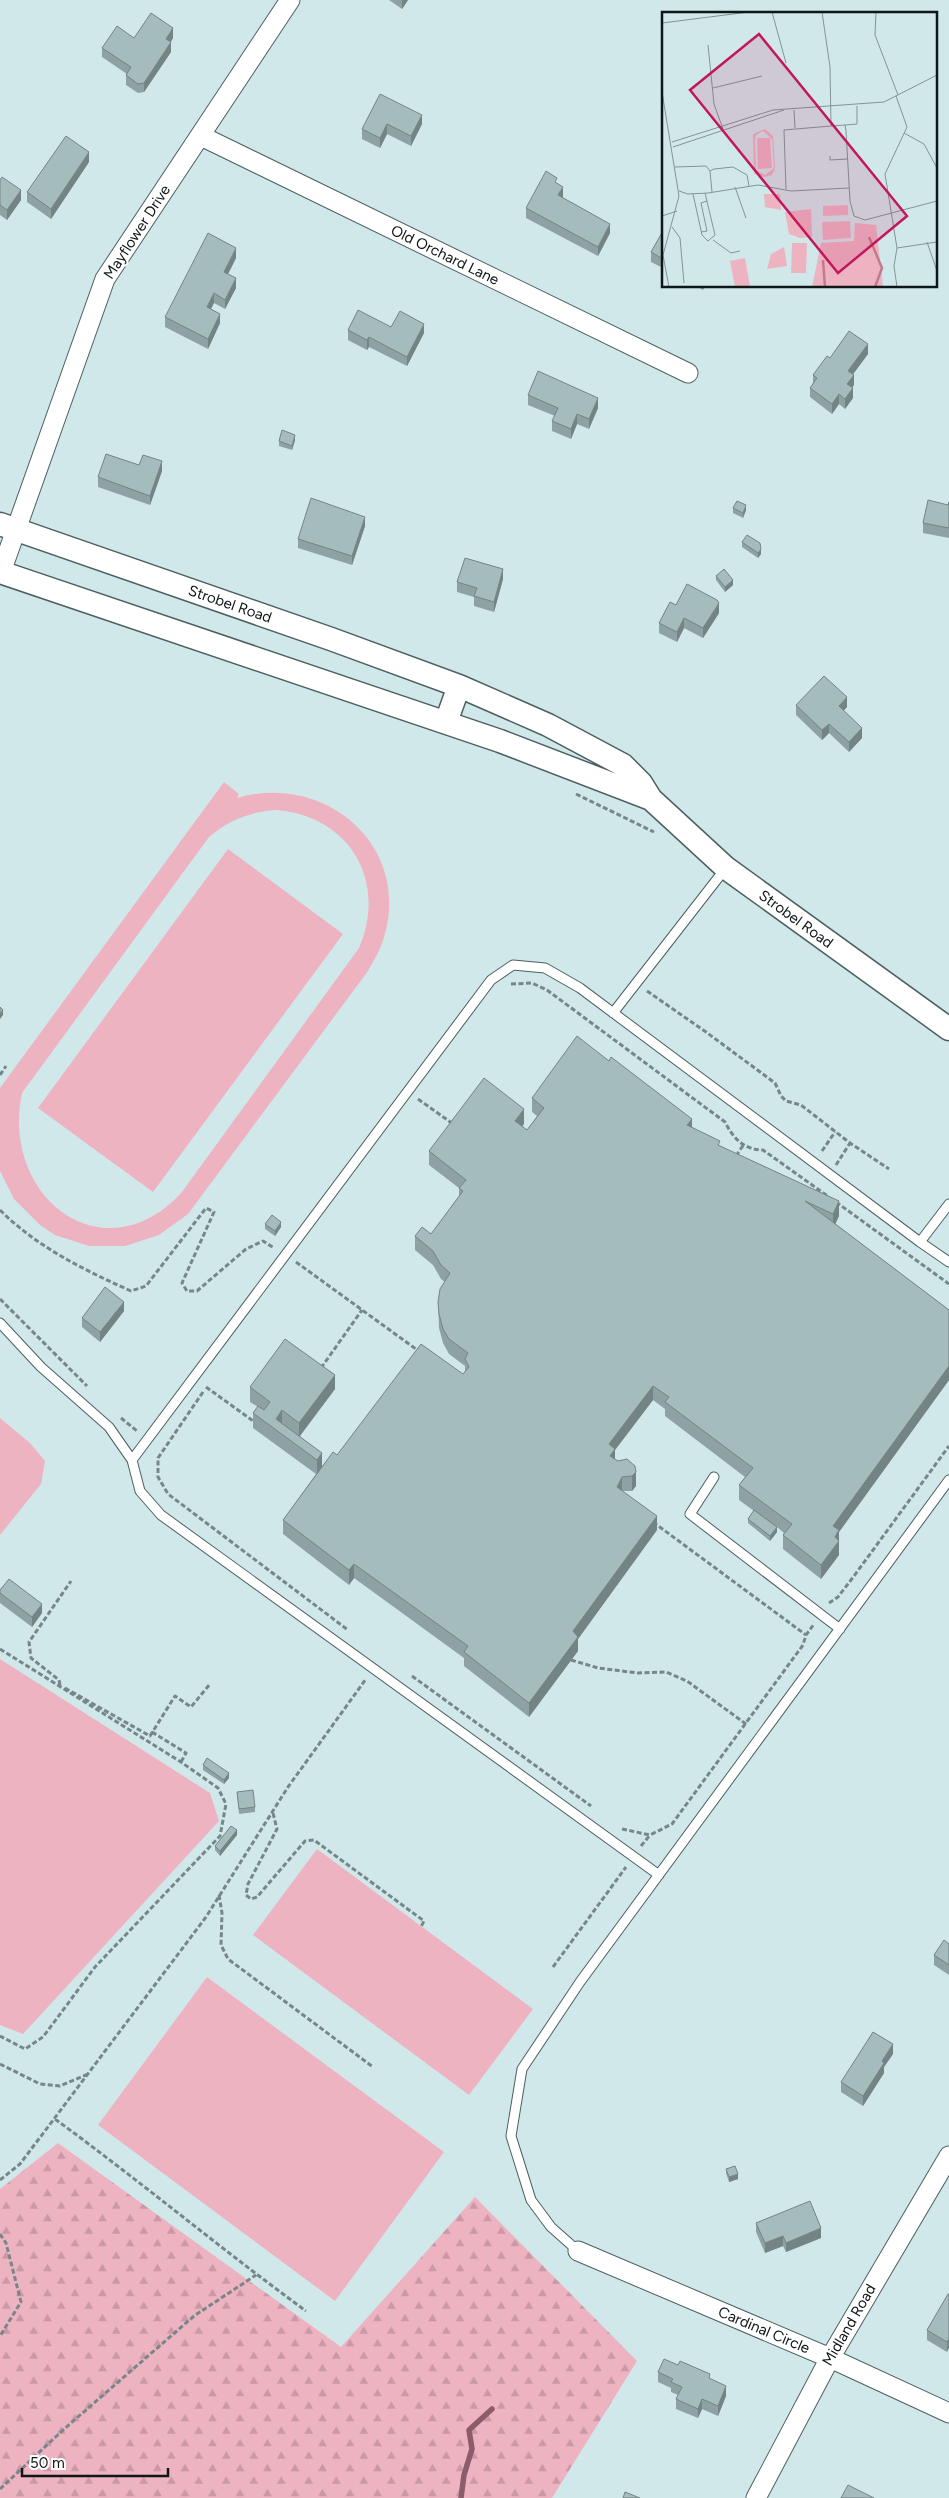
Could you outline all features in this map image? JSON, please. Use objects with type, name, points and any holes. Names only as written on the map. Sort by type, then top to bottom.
[{"type":"street","name":"Mayflower Drive","points":[[0,572],[8,527],[105,279],[290,0]]},
{"type":"street","name":"Old Orchard Lane","points":[[201,136],[688,373]]},
{"type":"street","name":"Strobel Road","points":[[8,527],[331,639],[459,686],[548,725],[623,765],[641,783],[651,799],[726,868],[949,1028]]},
{"type":"street","name":"Strobel Road","points":[[0,572],[446,722],[651,799]]},
{"type":"street","points":[[446,722],[459,686]]},
{"type":"street","name":"Midland Road","points":[[756,2498],[830,2358],[949,2156]]},
{"type":"street","name":"Cardinal Circle","points":[[578,2251],[830,2358],[949,2414]]},
{"type":"lane","points":[[613,1013],[726,868]]},
{"type":"lane","points":[[132,1460],[492,980],[513,965],[545,968],[580,988],[949,1262]]},
{"type":"lane","points":[[920,1242],[949,1204]]},
{"type":"lane","points":[[0,1323],[42,1367],[109,1427],[132,1460],[140,1491],[161,1515],[658,1875]]},
{"type":"lane","points":[[714,1478],[690,1514],[820,1616],[840,1629]]},
{"type":"lane","points":[[578,2251],[551,2227],[531,2200],[511,2136],[522,2069],[580,1982],[949,1480]]},
{"type":"path","points":[[575,794],[658,834]]},
{"type":"path","points":[[504,985],[532,983],[547,990],[725,1122],[733,1136],[752,1150],[763,1150],[949,1284]]},
{"type":"path","points":[[637,983],[775,1083],[781,1096],[786,1101],[801,1105],[842,1138],[890,1169]]},
{"type":"path","points":[[0,1075],[6,1066]]},
{"type":"path","points":[[412,1106],[423,1091]]},
{"type":"path","points":[[417,1098],[458,1127]]},
{"type":"path","points":[[734,1158],[744,1144]]},
{"type":"path","points":[[0,1210],[44,1247],[90,1273],[131,1291],[146,1286],[206,1208],[214,1212],[182,1283],[187,1292],[197,1292],[246,1249],[263,1241],[298,1263],[426,1356]]},
{"type":"path","points":[[292,1271],[303,1255]]},
{"type":"path","points":[[0,1299],[90,1390]]},
{"type":"path","points":[[321,1368],[362,1310]]},
{"type":"path","points":[[211,1380],[158,1458],[158,1476],[168,1494],[352,1633]]},
{"type":"path","points":[[206,1387],[256,1424]]},
{"type":"path","points":[[118,1416],[147,1440]]},
{"type":"path","points":[[553,1967],[650,1835],[672,1824],[803,1645],[806,1635],[854,1576],[949,1446]]},
{"type":"path","points":[[647,1517],[675,1540],[806,1635]]},
{"type":"path","points":[[71,1581],[29,1642],[31,1658],[60,1680],[58,1684],[150,1736],[175,1696],[191,1707],[210,1684]]},
{"type":"path","points":[[0,1650],[180,1762],[218,1788],[226,1804],[220,1836],[95,1967],[43,2037],[25,2049],[0,2036]]},
{"type":"path","points":[[571,1660],[606,1669],[638,1673],[666,1672],[687,1681],[746,1724]]},
{"type":"path","points":[[0,2180],[20,2164],[89,2073],[219,1895],[272,1812],[374,1668]]},
{"type":"path","points":[[405,1672],[593,1807]]},
{"type":"path","points":[[152,1732],[186,1753],[180,1762]]},
{"type":"path","points":[[272,1812],[277,1829],[248,1884],[246,1895],[251,1899],[257,1897],[305,1841],[314,1840],[424,1921],[421,1927]]},
{"type":"path","points":[[616,1825],[624,1831],[650,1835]]},
{"type":"path","points":[[219,1895],[222,1913],[221,1945],[228,1959],[373,2067]]},
{"type":"path","points":[[0,2064],[40,2084],[60,2086],[89,2073]]},
{"type":"path","points":[[55,2119],[112,2160],[256,2274],[306,2311]]},
{"type":"path","points":[[0,2234],[6,2243],[21,2302],[0,2336]]},
{"type":"path","points":[[0,2489],[63,2430],[194,2316],[256,2274]]},
{"type":"green space","points":[[224,782],[239,794],[237,798],[269,793],[301,796],[329,806],[354,823],[373,846],[385,873],[389,904],[384,937],[375,959],[188,1214],[159,1235],[125,1246],[89,1246],[55,1235],[40,1225],[14,1199],[0,1171],[0,1088]],"holes":[[[276,810],[302,815],[324,825],[342,838],[356,856],[365,876],[369,899],[367,923],[359,948],[182,1192],[152,1216],[121,1227],[92,1226],[65,1214],[43,1193],[27,1165],[19,1131],[22,1093],[209,837],[224,826],[248,815]]]},
{"type":"green space","points":[[228,849],[343,934],[153,1192],[38,1108]]},
{"type":"green space","points":[[0,1418],[30,1443],[45,1461],[41,1484],[0,1535]]},
{"type":"green space","points":[[0,1659],[210,1793],[219,1821],[23,2034],[0,2025]]},
{"type":"green space","points":[[317,1849],[533,2009],[469,2095],[253,1935]]},
{"type":"green space","points":[[207,1977],[444,2152],[335,2301],[98,2125]]},
{"type":"green space","points":[[58,2143],[341,2347],[475,2197],[637,2361],[552,2498],[0,2498],[0,2189]]},
{"type":"building","points":[[151,13],[173,28],[166,39],[171,42],[144,83],[138,84],[126,75],[131,67],[102,48],[117,26],[134,38]]},
{"type":"building","points":[[380,94],[422,115],[411,136],[387,124],[380,138],[362,129]]},
{"type":"building","points":[[66,136],[89,152],[51,209],[27,192]]},
{"type":"building","points":[[546,171],[557,178],[555,182],[563,187],[558,195],[610,224],[598,247],[526,208]]},
{"type":"building","points":[[2,177],[21,190],[7,210],[0,205],[0,180]]},
{"type":"building","points":[[208,233],[236,248],[224,272],[236,278],[225,300],[214,293],[207,307],[220,314],[208,339],[165,317]]},
{"type":"building","points":[[662,233],[662,258],[651,252]]},
{"type":"building","points":[[358,310],[391,327],[400,311],[424,324],[407,357],[369,337],[367,340],[348,330]]},
{"type":"building","points":[[849,331],[868,344],[848,371],[854,375],[847,384],[853,388],[845,399],[839,394],[832,404],[810,388],[817,378],[813,375],[827,356],[830,358]]},
{"type":"building","points":[[538,371],[598,398],[589,419],[577,414],[571,429],[552,421],[558,408],[528,395]]},
{"type":"building","points":[[282,430],[295,435],[292,446],[279,441]]},
{"type":"building","points":[[106,454],[139,465],[143,455],[162,461],[150,496],[98,477]]},
{"type":"building","points":[[311,498],[365,517],[352,556],[298,539]]},
{"type":"building","points":[[928,500],[948,505],[949,502],[949,528],[923,523]]},
{"type":"building","points":[[737,501],[746,505],[743,513],[733,508]]},
{"type":"building","points":[[747,535],[760,543],[761,549],[758,553],[742,542]]},
{"type":"building","points":[[465,558],[503,569],[494,602],[474,596],[477,588],[457,582]]},
{"type":"building","points":[[724,569],[733,580],[725,587],[716,576]]},
{"type":"building","points":[[687,584],[717,600],[719,603],[703,628],[684,618],[677,632],[659,623],[670,602],[676,605]]},
{"type":"building","points":[[824,676],[847,697],[839,706],[862,728],[849,742],[829,724],[822,730],[796,705]]},
{"type":"building","points":[[577,1036],[609,1061],[611,1057],[692,1119],[687,1125],[720,1141],[718,1145],[839,1201],[833,1214],[805,1201],[949,1310],[949,1366],[833,1526],[839,1530],[835,1537],[839,1541],[821,1565],[783,1535],[792,1524],[739,1485],[753,1468],[665,1402],[669,1397],[653,1386],[609,1444],[615,1449],[610,1456],[618,1461],[627,1459],[635,1466],[636,1472],[632,1476],[622,1477],[617,1487],[657,1516],[573,1631],[578,1637],[529,1703],[464,1652],[468,1646],[354,1564],[349,1570],[283,1520],[333,1452],[337,1455],[421,1344],[463,1374],[469,1367],[465,1359],[468,1353],[449,1339],[443,1329],[439,1314],[440,1289],[450,1273],[441,1265],[433,1251],[415,1236],[422,1227],[431,1234],[463,1191],[459,1188],[466,1180],[429,1151],[484,1078],[524,1109],[515,1121],[527,1130],[544,1108],[532,1098]]},
{"type":"building","points":[[272,1215],[281,1222],[275,1231],[265,1224]]},
{"type":"building","points":[[105,1287],[124,1302],[100,1332],[82,1318]]},
{"type":"building","points":[[285,1339],[335,1375],[299,1423],[282,1410],[276,1419],[322,1453],[317,1460],[253,1413],[258,1406],[264,1410],[270,1402],[250,1387]]},
{"type":"building","points":[[754,1510],[777,1527],[770,1536],[748,1519]]},
{"type":"building","points":[[9,1579],[42,1604],[32,1617],[0,1593],[0,1590]]},
{"type":"building","points":[[207,1758],[229,1773],[224,1780],[203,1765]]},
{"type":"building","points":[[253,1790],[255,1807],[239,1809],[237,1792]]},
{"type":"building","points":[[231,1826],[237,1830],[220,1851],[215,1846]]},
{"type":"building","points":[[944,1940],[949,1944],[949,1965],[934,1955]]},
{"type":"building","points":[[873,2032],[893,2044],[882,2061],[884,2063],[863,2096],[841,2082]]},
{"type":"building","points":[[735,2166],[738,2174],[729,2177],[726,2169]]},
{"type":"building","points":[[810,2201],[821,2228],[786,2243],[783,2236],[765,2243],[756,2223]]},
{"type":"building","points":[[948,2294],[949,2338],[947,2342],[927,2330]]},
{"type":"building","points":[[664,2359],[678,2365],[680,2361],[710,2374],[709,2378],[726,2386],[718,2406],[702,2399],[698,2409],[676,2399],[682,2387],[671,2382],[673,2379],[658,2372]]},
{"type":"building","points":[[848,2485],[874,2498],[841,2498]]},
{"type":"building","points":[[625,2492],[640,2498],[623,2498]]},
{"type":"waterway","points":[[461,2498],[464,2475],[472,2449],[469,2430],[492,2409]]}]
